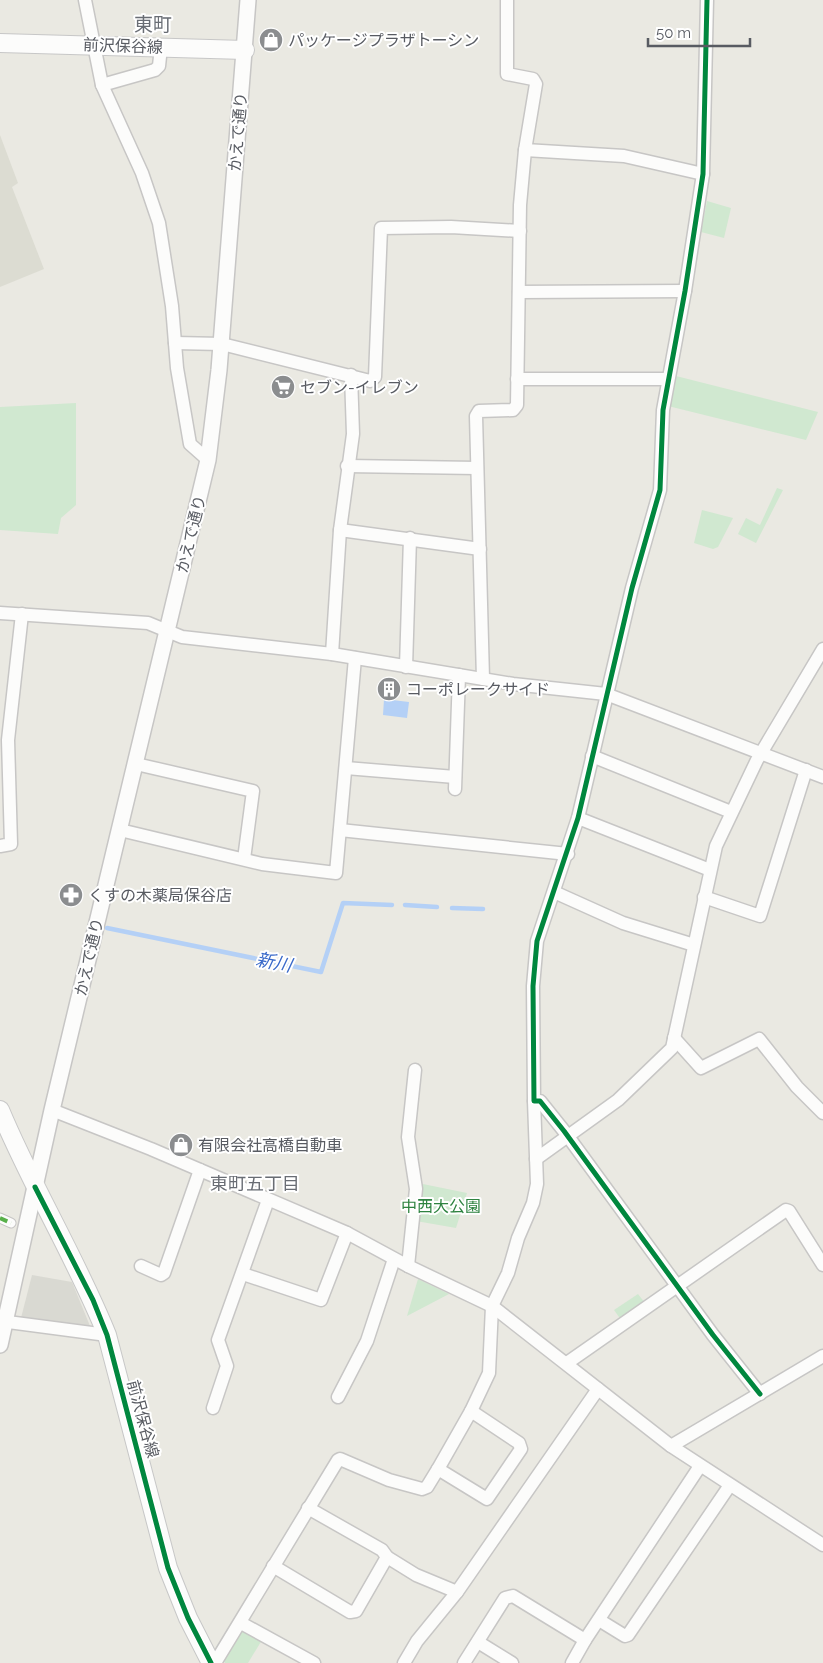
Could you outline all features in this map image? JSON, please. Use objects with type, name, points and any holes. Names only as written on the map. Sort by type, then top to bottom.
[{"type":"main road","name":"前沢保谷線","points":[[0,43],[245,50]]},
{"type":"main road","name":"前沢保谷線","points":[[0,1110],[35,1187],[93,1300],[107,1335],[168,1568],[188,1618],[211,1663]]},
{"type":"street","points":[[85,0],[102,85],[142,173],[156,215],[163,245],[190,444],[208,460]]},
{"type":"street","name":"かえで通り","points":[[35,1187],[208,460],[222,344],[248,0]]},
{"type":"street","points":[[483,679],[476,413],[516,408],[520,231],[525,150],[536,84],[532,79],[506,74],[507,0]]},
{"type":"street","points":[[215,1663],[339,1459],[389,1480],[422,1489],[427,1487],[471,1411],[489,1373],[492,1306],[508,1273],[518,1238],[533,1204],[537,1184],[533,1015],[537,950],[578,818],[632,588],[660,490],[663,410],[704,174],[707,0]]},
{"type":"street","points":[[102,85],[155,70],[159,66],[161,47]]},
{"type":"street","points":[[525,150],[624,156],[704,174]]},
{"type":"street","points":[[175,343],[222,344],[370,381],[375,377],[381,228],[451,227],[520,231]]},
{"type":"street","points":[[519,292],[685,291]]},
{"type":"street","points":[[332,654],[340,530],[347,466],[353,434],[351,375]]},
{"type":"street","points":[[517,379],[668,380]]},
{"type":"street","points":[[347,466],[476,468]]},
{"type":"street","points":[[340,530],[480,548]]},
{"type":"street","points":[[406,667],[410,538]]},
{"type":"street","points":[[0,613],[148,623],[182,637],[332,654],[483,679],[606,694],[823,777]]},
{"type":"street","points":[[0,846],[11,844],[8,740],[22,614]]},
{"type":"street","points":[[536,1159],[618,1100],[672,1048],[716,846],[761,752],[823,649]]},
{"type":"street","points":[[120,830],[262,864],[336,873],[355,658]]},
{"type":"street","points":[[346,768],[455,783],[459,675]]},
{"type":"street","points":[[592,756],[732,812]]},
{"type":"street","points":[[136,764],[253,791],[244,859]]},
{"type":"street","points":[[704,897],[760,916],[806,770]]},
{"type":"street","points":[[578,818],[710,870]]},
{"type":"street","points":[[340,830],[568,854]]},
{"type":"street","points":[[554,892],[623,923],[694,945]]},
{"type":"street","points":[[674,1038],[701,1068],[760,1039],[797,1086],[823,1113]]},
{"type":"street","points":[[408,1266],[416,1189],[408,1137],[415,1070]]},
{"type":"street","points":[[534,1101],[540,1101],[569,1137],[678,1288],[760,1394]]},
{"type":"street","points":[[52,1110],[200,1170],[347,1233],[394,1259],[492,1306],[671,1446],[730,1485],[822,1541]]},
{"type":"street","points":[[141,1266],[161,1275],[164,1273],[200,1170]]},
{"type":"street","points":[[0,1345],[2,1321],[35,1187]]},
{"type":"street","points":[[213,1408],[227,1366],[218,1340],[268,1200]]},
{"type":"street","points":[[566,1363],[678,1288],[788,1210],[823,1265]]},
{"type":"street","points":[[0,1218],[11,1223]]},
{"type":"street","points":[[243,1274],[321,1300],[347,1233]]},
{"type":"street","points":[[338,1397],[367,1341],[394,1259]]},
{"type":"street","points":[[2,1321],[107,1335]]},
{"type":"street","points":[[671,1446],[823,1356]]},
{"type":"street","points":[[404,1663],[416,1640],[457,1592],[598,1389]]},
{"type":"street","points":[[438,1469],[487,1499],[521,1449],[520,1444],[471,1411]]},
{"type":"street","points":[[572,1663],[585,1640],[700,1466]]},
{"type":"street","points":[[599,1620],[625,1636],[628,1635],[730,1485]]},
{"type":"street","points":[[308,1508],[382,1550],[387,1557],[416,1575],[457,1592]]},
{"type":"street","points":[[273,1566],[353,1612],[387,1557]]},
{"type":"street","points":[[464,1663],[505,1598],[513,1596],[585,1640]]},
{"type":"street","points":[[241,1623],[314,1663]]},
{"type":"street","points":[[478,1642],[512,1663]]},
{"type":"shaded area","points":[[0,135],[18,183],[12,187],[44,269],[0,287]]},
{"type":"shaded area","points":[[32,1275],[72,1282],[90,1326],[21,1318]]},
{"type":"green space","points":[[707,201],[731,208],[724,238],[701,232]]},
{"type":"green space","points":[[676,376],[818,412],[806,440],[668,406]]},
{"type":"green space","points":[[76,403],[76,505],[61,518],[58,534],[0,530],[0,407]]},
{"type":"green space","points":[[777,488],[783,490],[756,543],[738,534],[746,518],[760,525]]},
{"type":"green space","points":[[702,510],[733,518],[718,547],[713,549],[694,543]]},
{"type":"green space","name":"中西大公園","points":[[418,1183],[467,1193],[456,1228],[416,1221]]},
{"type":"green space","points":[[418,1279],[449,1294],[407,1316]]},
{"type":"green space","points":[[638,1294],[645,1303],[624,1319],[619,1317],[614,1310]]},
{"type":"green space","points":[[246,1631],[262,1640],[248,1663],[225,1663],[224,1660],[241,1632]]},
{"type":"water","points":[[384,699],[409,702],[407,718],[383,715]]},
{"type":"waterway","name":"新川","points":[[107,928],[321,972],[343,903],[392,905]]},
{"type":"waterway","name":"新川","points":[[405,905],[437,907]]},
{"type":"waterway","name":"新川","points":[[452,908],[483,909]]},
{"type":"marked path","points":[[0,1218],[11,1223]]},
{"type":"cycle path","points":[[707,0],[703,174],[685,291],[663,410],[660,490],[632,588],[578,818],[537,941],[533,986],[534,1101],[540,1101],[564,1131],[713,1335],[760,1394]]},
{"type":"cycle path","points":[[35,1187],[93,1300],[107,1335],[168,1568],[188,1618],[211,1663]]},
{"type":"place","name":"パッケージプラザトーシン","points":[[271,40]]},
{"type":"place","name":"セブン-イレブン","points":[[283,387]]},
{"type":"place","name":"コーポレークサイド","points":[[389,689]]},
{"type":"place","name":"くすの木薬局保谷店","points":[[71,895]]},
{"type":"place","name":"有限会社高橋自動車","points":[[181,1145]]},
{"type":"district","name":"東町","points":[[153,24]]},
{"type":"district","name":"東町五丁目","points":[[255,1183]]}]
